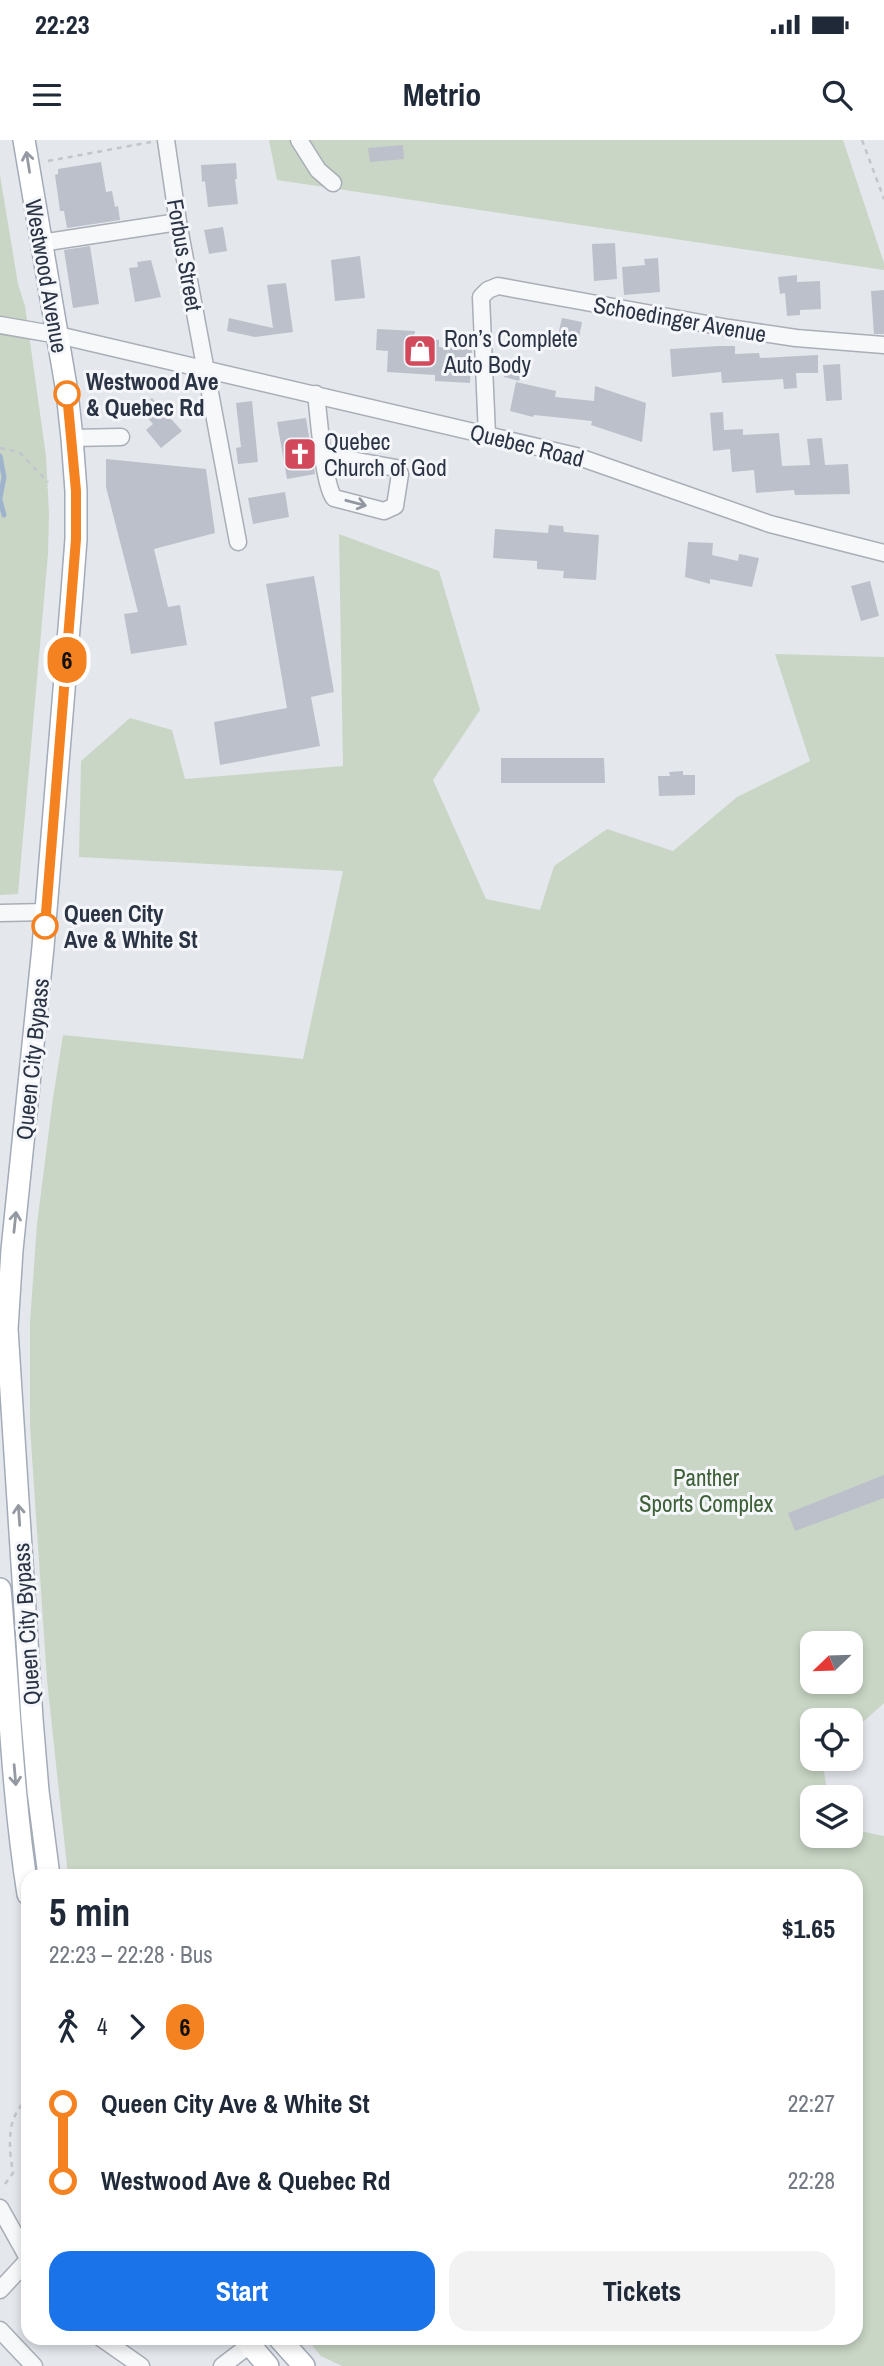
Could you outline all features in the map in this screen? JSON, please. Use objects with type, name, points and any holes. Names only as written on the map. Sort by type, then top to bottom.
[{"type":"main road","name":"Westwood Avenue","points":[[24,140],[58,335],[72,438],[76,491],[76,539],[46,912]]},
{"type":"main road","name":"Queen City Bypass","points":[[46,912],[12,1250],[7,1329],[29,1681],[38,1791],[48,1869]]},
{"type":"main road","name":"Queen City Bypass","points":[[0,1589],[3,1683],[24,1869]]},
{"type":"main road","points":[[253,2345],[268,2366]]},
{"type":"main road","points":[[285,2345],[304,2366]]},
{"type":"street","points":[[299,140],[318,170],[333,183]]},
{"type":"street","name":"Forbus Street","points":[[159,141],[178,222],[238,542]]},
{"type":"street","points":[[41,243],[178,222]]},
{"type":"street","name":"Schoedinger Avenue","points":[[487,435],[481,298],[488,290],[498,286],[729,328],[796,338],[884,345]]},
{"type":"street","name":"Quebec Road","points":[[2,326],[58,335],[576,456],[770,524],[884,553]]},
{"type":"street","points":[[316,394],[324,454],[329,491],[334,498],[384,511],[396,506],[400,474],[396,468],[324,454]]},
{"type":"street","points":[[72,438],[121,437]]},
{"type":"street","points":[[0,913],[46,912]]},
{"type":"street","points":[[3,1683],[29,1681]]},
{"type":"street","points":[[0,2208],[21,2246]]},
{"type":"street","points":[[0,2290],[21,2267]]},
{"type":"street","points":[[0,2330],[34,2366]]},
{"type":"street","points":[[111,2345],[141,2366]]},
{"type":"street","points":[[222,2366],[246,2345]]},
{"type":"path","points":[[862,140],[884,199]]},
{"type":"path","points":[[47,162],[159,141]]},
{"type":"path","points":[[0,447],[19,452],[48,482]]},
{"type":"path","points":[[5,2184],[13,2173],[9,2144],[13,2120],[21,2107]]},
{"type":"green space","points":[[269,140],[843,140],[884,263],[884,270],[277,180]]},
{"type":"green space","points":[[0,175],[18,284],[25,306],[46,456],[49,513],[48,554],[18,894],[0,895]]},
{"type":"green space","name":"Panther Sports Complex","points":[[339,534],[439,571],[480,710],[433,780],[486,899],[540,910],[554,866],[607,829],[673,851],[737,797],[810,761],[775,654],[884,657],[884,1703],[863,1722],[863,1708],[800,1708],[800,1771],[824,1771],[826,1785],[800,1785],[800,1848],[863,1848],[863,1832],[884,1836],[884,2366],[342,2366],[321,2356],[312,2345],[863,2345],[863,1869],[67,1869],[47,1680],[30,1427],[30,1322],[37,1224],[63,1035],[303,1059],[343,871],[79,857],[81,761],[130,718],[172,730],[185,779],[343,766]]},
{"type":"building","points":[[403,145],[404,159],[370,162],[368,148]]},
{"type":"building","points":[[101,162],[106,192],[112,191],[120,220],[67,228],[64,211],[60,211],[55,175],[58,174],[58,169]]},
{"type":"building","points":[[236,163],[238,204],[208,207],[201,165]]},
{"type":"building","points":[[223,227],[227,251],[209,254],[204,230]]},
{"type":"building","points":[[615,243],[617,279],[594,281],[592,244]]},
{"type":"building","points":[[90,246],[99,304],[73,308],[64,250]]},
{"type":"building","points":[[360,256],[365,298],[335,301],[331,260]]},
{"type":"building","points":[[658,258],[660,292],[624,295],[622,267],[645,265],[644,259]]},
{"type":"building","points":[[151,260],[161,297],[135,302],[129,268],[138,267],[137,262]]},
{"type":"building","points":[[797,275],[797,282],[820,281],[821,309],[800,310],[800,315],[787,316],[785,293],[780,294],[778,277]]},
{"type":"building","points":[[286,283],[293,332],[255,337],[227,331],[229,318],[273,328],[267,285]]},
{"type":"building","points":[[884,290],[884,334],[874,334],[871,291]]},
{"type":"building","points":[[562,318],[582,322],[577,348],[556,344]]},
{"type":"building","points":[[377,329],[415,331],[414,338],[439,340],[439,347],[472,349],[470,383],[435,381],[435,375],[387,372],[388,351],[376,350]]},
{"type":"building","points":[[735,346],[735,354],[759,353],[760,358],[818,355],[818,373],[796,373],[797,388],[784,389],[783,379],[722,383],[721,372],[672,377],[670,349]]},
{"type":"building","points":[[508,362],[523,366],[519,381],[504,377]]},
{"type":"building","points":[[840,364],[842,400],[826,401],[823,365]]},
{"type":"building","points":[[516,382],[556,391],[555,397],[594,401],[595,386],[646,403],[642,442],[591,425],[592,421],[533,417],[510,411]]},
{"type":"building","points":[[152,398],[182,431],[161,448],[146,430],[153,424],[143,413],[146,411],[142,407]]},
{"type":"building","points":[[252,401],[258,462],[238,464],[236,448],[241,447],[236,403]]},
{"type":"building","points":[[723,412],[724,430],[743,429],[743,435],[779,433],[782,466],[810,465],[807,439],[822,438],[825,465],[848,464],[850,494],[795,495],[794,490],[756,493],[754,470],[732,472],[730,449],[713,451],[710,413]]},
{"type":"building","name":"Quebec Church of God","points":[[306,418],[315,474],[287,479],[277,422]]},
{"type":"building","points":[[106,459],[206,469],[215,533],[154,549],[168,607],[180,605],[187,645],[131,654],[124,614],[138,612],[106,487]]},
{"type":"building","points":[[285,492],[289,517],[253,524],[248,498]]},
{"type":"building","points":[[549,525],[563,526],[564,532],[599,535],[596,580],[563,578],[564,571],[537,569],[537,561],[493,558],[495,529],[548,533]]},
{"type":"building","points":[[688,542],[713,543],[712,555],[738,561],[739,554],[759,558],[752,587],[710,579],[710,584],[685,577]]},
{"type":"building","points":[[314,576],[334,692],[311,697],[320,746],[220,765],[214,722],[287,708],[266,584]]},
{"type":"building","points":[[870,581],[879,616],[861,621],[851,586]]},
{"type":"building","points":[[501,758],[604,758],[605,783],[501,783]]},
{"type":"building","points":[[683,771],[683,775],[695,775],[695,795],[659,796],[658,776],[670,776],[669,772]]},
{"type":"building","points":[[884,1475],[884,1498],[795,1531],[788,1513]]},
{"type":"waterway","points":[[0,456],[4,477],[0,498]]},
{"type":"waterway","points":[[0,500],[4,515]]},
{"type":"bus line","name":"6","points":[[45,926],[76,539],[76,491],[67,394]]},
{"type":"place","name":"Ron’s Complete Auto Body","points":[[420,351]]},
{"type":"place","name":"Westwood Ave & Quebec Rd","points":[[67,394]]},
{"type":"place","name":"Quebec Church of God","points":[[300,454]]},
{"type":"place","name":"Queen City Ave & White St","points":[[45,926]]}]
